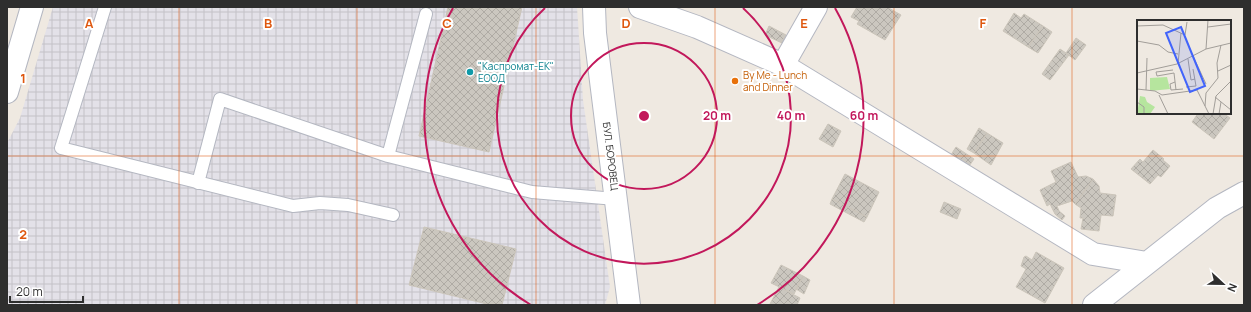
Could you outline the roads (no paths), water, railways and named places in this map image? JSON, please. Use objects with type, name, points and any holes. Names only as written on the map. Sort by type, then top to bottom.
[{"type":"street","points":[[7,92],[32,7]]},
{"type":"street","name":"БУЛ. БОРОВЕЦ","points":[[594,7],[595,33],[629,305]]},
{"type":"street","points":[[640,7],[697,27],[783,65],[1093,254],[1147,263]]},
{"type":"street","points":[[783,65],[816,7]]},
{"type":"street","points":[[1094,305],[1217,208],[1244,193]]},
{"type":"lane","points":[[105,7],[62,148],[293,206],[320,203],[348,204],[393,215]]},
{"type":"lane","points":[[388,156],[426,14]]},
{"type":"lane","points":[[198,183],[220,99],[388,156],[532,192],[616,199]]},
{"type":"place","name":"\"Каспромат-ЕК\" ЕООД","points":[[470,72]]},
{"type":"place","name":"By Me - Lunch and Dinner","points":[[735,81]]}]
